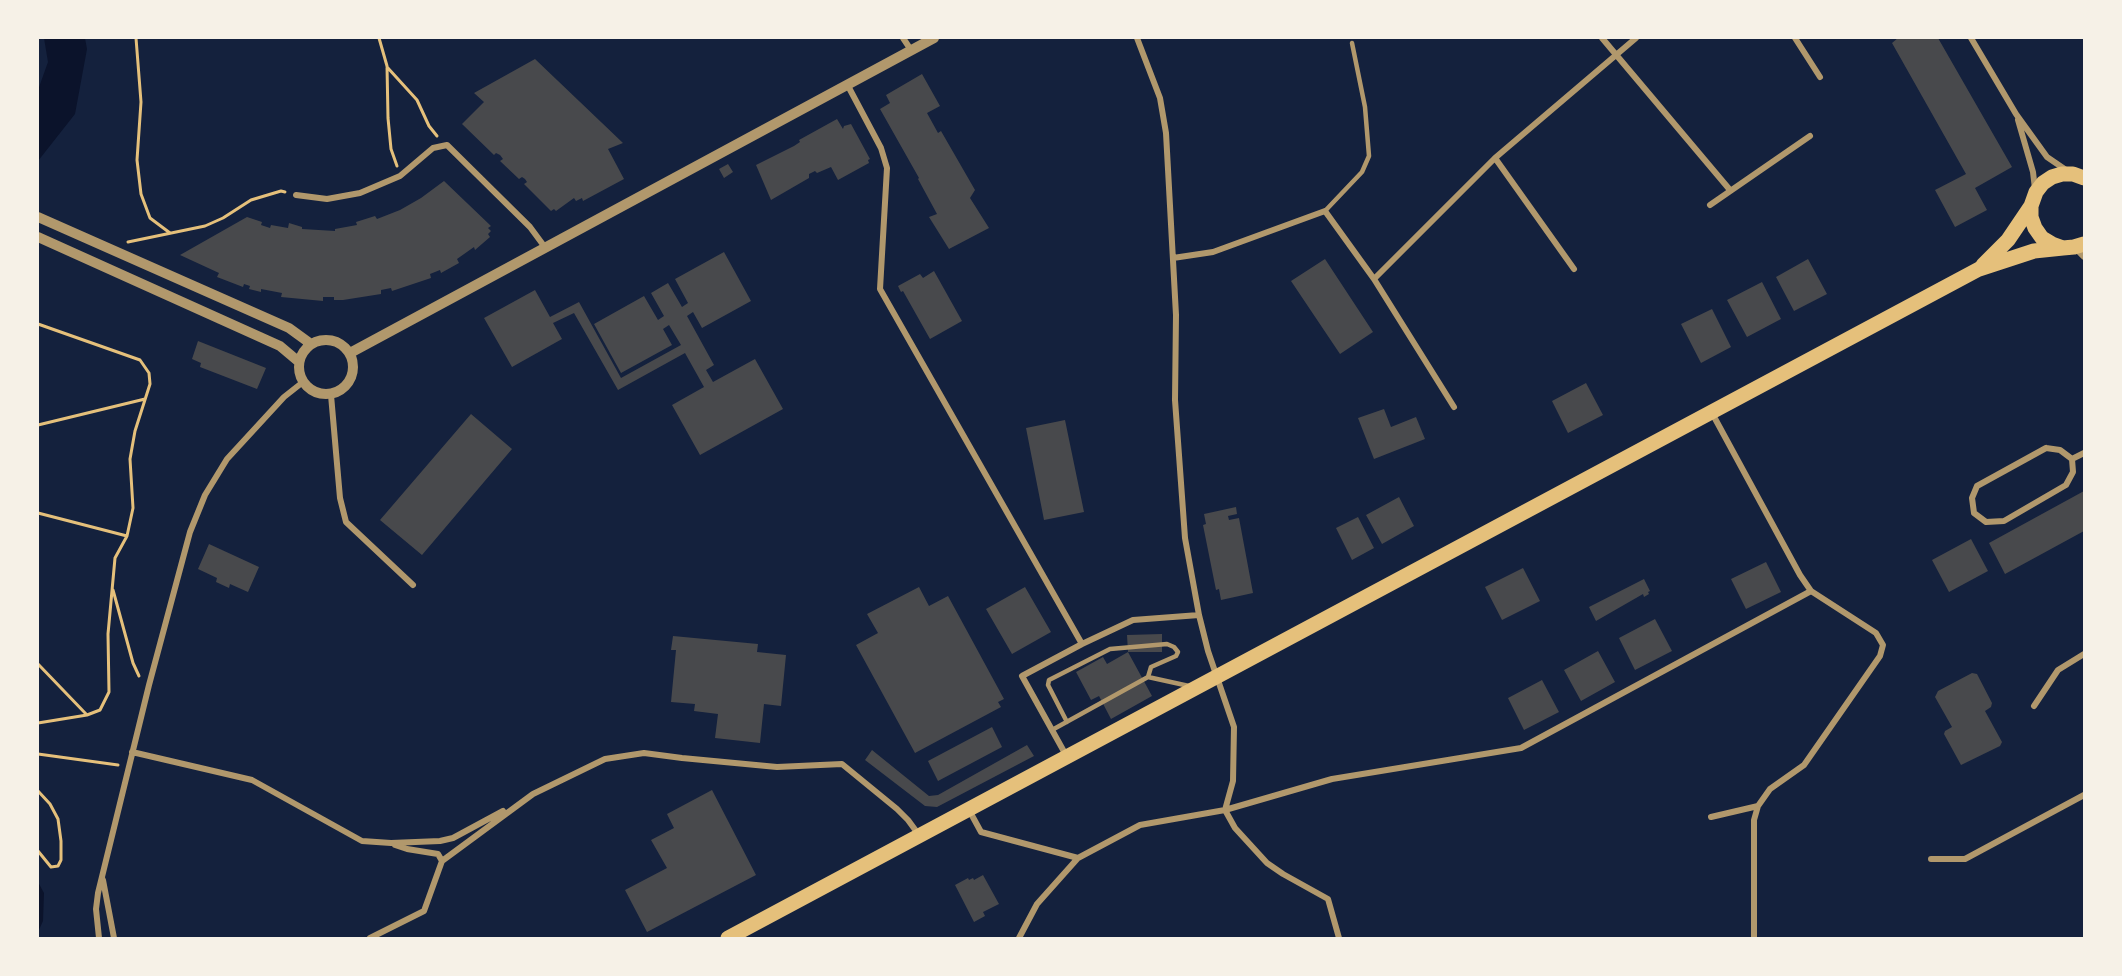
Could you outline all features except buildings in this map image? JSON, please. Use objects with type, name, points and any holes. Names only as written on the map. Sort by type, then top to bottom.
[{"type":"main road","points":[[1979,269],[2008,240],[2043,183],[2062,174],[2079,176]]},
{"type":"main road","points":[[2033,199],[2031,217],[2042,238],[2052,244],[2077,249]]},
{"type":"main road","points":[[728,939],[1979,269],[2034,251],[2077,249]]},
{"type":"street","points":[[903,38],[911,50]]},
{"type":"street","points":[[350,353],[544,246],[934,38]]},
{"type":"street","points":[[1137,38],[1160,98],[1167,133],[1176,315],[1174,400],[1185,538],[1199,615],[1234,727],[1233,782],[1225,810],[1235,828],[1267,863],[1328,899],[1339,939]]},
{"type":"street","points":[[1602,38],[1730,190]]},
{"type":"street","points":[[1374,279],[1495,158],[1636,38]]},
{"type":"street","points":[[1795,38],[1820,77]]},
{"type":"street","points":[[1971,38],[2016,114],[2047,157],[2054,164],[2079,176]]},
{"type":"street","points":[[847,84],[881,148],[887,168],[880,289],[1082,644]]},
{"type":"street","points":[[2016,114],[2029,158],[2033,199]]},
{"type":"street","points":[[1710,205],[1810,136]]},
{"type":"street","points":[[296,195],[318,199],[360,193],[400,176],[433,148],[444,144],[449,146],[530,227],[544,246]]},
{"type":"street","points":[[1495,158],[1574,269]]},
{"type":"street","points":[[1173,258],[1213,252],[1325,211],[1374,279],[1454,406]]},
{"type":"street","points":[[41,218],[289,328],[311,344]]},
{"type":"street","points":[[38,237],[280,346],[299,362]]},
{"type":"street","points":[[321,340],[332,340],[342,345],[350,353],[354,363],[353,374],[349,384],[341,391],[331,395],[320,395],[310,390],[303,382],[299,372],[299,362],[303,352],[311,344],[321,340]]},
{"type":"street","points":[[99,939],[96,909],[102,877],[128,766],[190,532],[205,495],[227,459],[284,397],[303,382]]},
{"type":"street","points":[[331,395],[340,498],[346,522],[413,585]]},
{"type":"street","points":[[1711,413],[1810,591],[1876,633],[1883,645],[1880,656],[1804,765],[1770,789],[1758,806],[1754,820],[1754,939]]},
{"type":"street","points":[[2046,448],[2060,450],[2072,459],[2073,472],[2066,485],[2004,521],[1986,522],[1974,513],[1972,498],[1977,486],[1987,480],[2046,448]]},
{"type":"street","points":[[2072,459],[2085,453]]},
{"type":"street","points":[[1019,939],[1037,904],[1078,858],[1140,825],[1225,810],[1332,779],[1521,748],[1810,591]]},
{"type":"street","points":[[1067,758],[1022,676],[1082,644],[1133,621],[1199,615]]},
{"type":"street","points":[[2034,706],[2058,670],[2085,654]]},
{"type":"street","points":[[132,752],[252,780],[362,841],[392,843],[440,841],[453,838],[515,806]]},
{"type":"street","points":[[370,939],[423,911],[442,861],[532,794],[605,759],[644,753],[777,767],[842,764],[897,808],[920,836]]},
{"type":"street","points":[[1931,860],[1965,859],[2085,795]]},
{"type":"street","points":[[1711,817],[1758,806]]},
{"type":"street","points":[[969,810],[981,832],[1078,858]]},
{"type":"street","points":[[392,843],[407,849],[438,854],[442,861]]},
{"type":"street","points":[[102,877],[114,939]]},
{"type":"lane","points":[[1325,211],[1362,172],[1369,156],[1365,107],[1352,43]]},
{"type":"lane","points":[[1052,730],[1067,722],[1148,676],[1151,668],[1176,656],[1178,652],[1167,644],[1110,649],[1049,680],[1048,685],[1067,722]]},
{"type":"lane","points":[[1148,676],[1197,688]]},
{"type":"path","points":[[136,38],[141,102],[137,160],[141,194],[150,218],[170,233]]},
{"type":"path","points":[[379,38],[387,66],[391,149],[400,176]]},
{"type":"path","points":[[387,66],[417,100],[429,126],[444,144]]},
{"type":"path","points":[[125,242],[205,226],[223,218],[251,200],[281,191],[296,195]]},
{"type":"path","points":[[38,324],[140,360],[149,373],[150,384],[135,431],[130,459],[133,508],[127,536],[115,558],[108,634],[109,693],[100,710],[87,715],[38,723]]},
{"type":"path","points":[[38,425],[145,399]]},
{"type":"path","points":[[38,513],[127,536]]},
{"type":"path","points":[[112,586],[133,663],[140,678],[149,685]]},
{"type":"path","points":[[38,664],[87,715]]},
{"type":"path","points":[[38,754],[128,766]]},
{"type":"path","points":[[38,791],[50,804],[58,819],[61,841],[61,860],[58,866],[51,867],[38,851]]},
{"type":"water","points":[[44,38],[85,38],[87,49],[75,114],[38,161],[38,90],[48,62]]},
{"type":"water","points":[[38,882],[44,893],[43,921],[38,932]]}]
